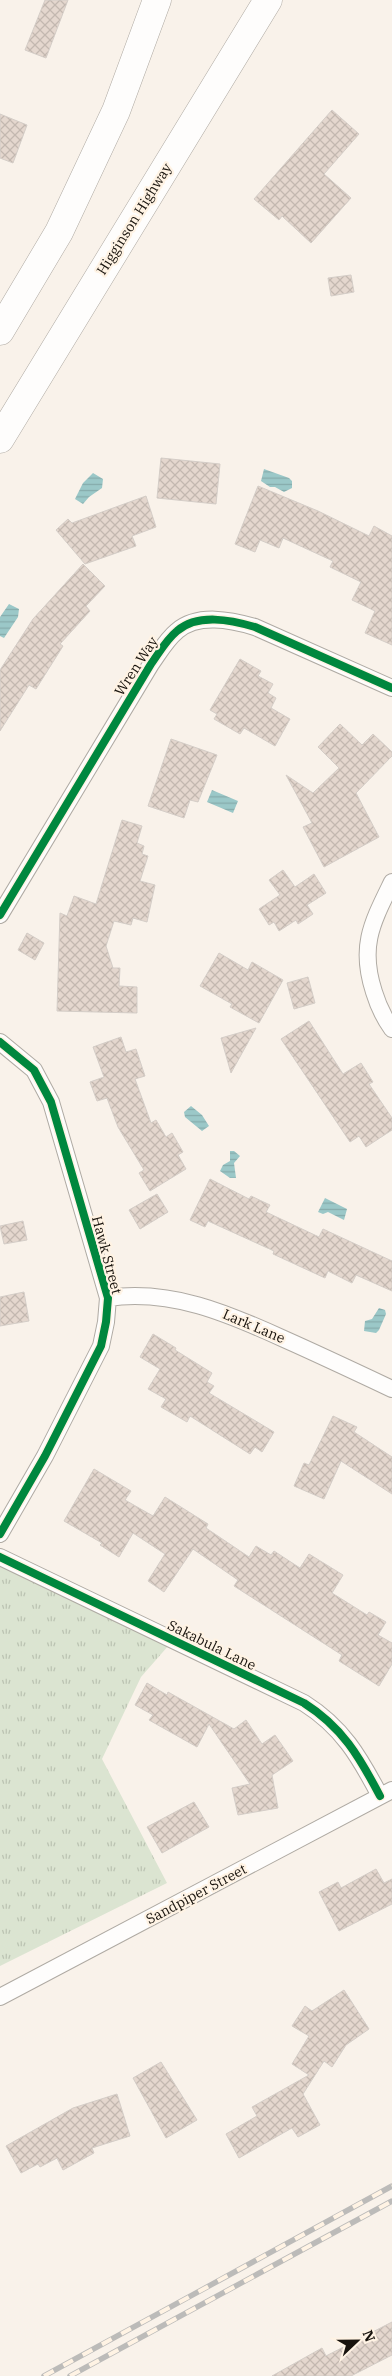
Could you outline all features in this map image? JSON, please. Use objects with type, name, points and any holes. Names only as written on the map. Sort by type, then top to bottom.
[{"type":"highway","points":[[0,331],[59,232],[112,120],[156,0]]},
{"type":"highway","name":"Higginson Highway","points":[[0,440],[268,0]]},
{"type":"street","name":"Wren Way","points":[[0,915],[151,664],[168,639],[181,628],[197,622],[217,619],[232,620],[255,627],[392,688]]},
{"type":"street","points":[[392,882],[369,933],[366,957],[369,978],[378,1004],[392,1030]]},
{"type":"street","name":"Hawk Street","points":[[0,1042],[34,1070],[51,1102],[108,1298],[101,1346],[45,1456],[0,1534]]},
{"type":"street","name":"Lark Lane","points":[[108,1298],[130,1295],[167,1298],[224,1312],[392,1389]]},
{"type":"street","name":"Sakabula Lane","points":[[0,1557],[304,1703],[335,1726],[386,1793]]},
{"type":"street","name":"Sandpiper Street","points":[[0,1997],[386,1793]]},
{"type":"green space","points":[[0,1561],[169,1645],[141,1677],[102,1759],[167,1883],[0,1966]]},
{"type":"water","points":[[264,469],[289,478],[292,481],[292,488],[284,492],[275,487],[270,487],[261,481]]},
{"type":"water","points":[[93,473],[103,479],[102,488],[83,504],[75,499],[83,483]]},
{"type":"water","points":[[9,604],[19,609],[18,617],[4,638],[0,636],[0,617]]},
{"type":"water","points":[[212,790],[238,801],[233,813],[207,802]]},
{"type":"water","points":[[191,1106],[202,1115],[209,1126],[202,1131],[185,1117],[184,1112]]},
{"type":"water","points":[[230,1151],[234,1151],[240,1156],[234,1163],[236,1178],[230,1178],[220,1171],[223,1165],[230,1161]]},
{"type":"water","points":[[325,1198],[347,1209],[344,1220],[328,1212],[323,1214],[318,1212]]},
{"type":"water","points":[[379,1308],[385,1310],[386,1314],[379,1330],[376,1333],[364,1331],[365,1321],[372,1319]]},
{"type":"building","points":[[45,0],[68,0],[46,58],[25,50]]},
{"type":"building","points":[[332,110],[359,134],[324,174],[351,198],[311,243],[282,216],[279,220],[254,199]]},
{"type":"building","points":[[0,114],[27,125],[13,163],[0,158]]},
{"type":"building","points":[[351,275],[354,292],[331,296],[328,278]]},
{"type":"building","points":[[161,458],[220,464],[216,504],[157,498]]},
{"type":"building","points":[[258,486],[318,511],[369,536],[374,526],[392,536],[392,645],[365,633],[375,611],[352,600],[361,582],[330,567],[333,561],[283,538],[279,548],[260,540],[255,552],[235,544]]},
{"type":"building","points":[[146,496],[156,527],[132,536],[136,546],[85,564],[56,530],[68,519],[72,523]]},
{"type":"building","points":[[83,564],[105,586],[86,606],[90,611],[60,644],[63,646],[36,689],[29,685],[0,731],[0,670],[33,619]]},
{"type":"building","points":[[240,659],[261,671],[258,676],[273,684],[268,693],[276,698],[271,708],[290,719],[275,746],[244,728],[240,734],[214,719],[217,714],[210,710]]},
{"type":"building","points":[[340,724],[362,745],[373,734],[392,752],[392,756],[356,793],[379,837],[324,867],[303,827],[312,823],[286,775],[313,793],[339,768],[318,747]]},
{"type":"building","points":[[171,739],[217,755],[198,802],[190,800],[184,818],[148,806]]},
{"type":"building","points":[[122,820],[142,826],[137,843],[144,846],[142,854],[148,856],[140,881],[155,885],[147,922],[133,918],[131,925],[114,921],[106,946],[113,968],[120,968],[119,986],[137,987],[137,1013],[57,1011],[60,913],[67,916],[74,896],[96,904]]},
{"type":"building","points":[[283,870],[295,887],[314,874],[326,893],[307,905],[313,914],[298,924],[296,920],[279,931],[274,922],[269,925],[259,909],[280,895],[269,880]]},
{"type":"building","points":[[27,933],[44,943],[35,960],[18,950]]},
{"type":"building","points":[[219,953],[248,970],[252,962],[283,980],[259,1023],[230,1007],[232,1004],[200,986]]},
{"type":"building","points":[[308,977],[315,1003],[294,1009],[287,983]]},
{"type":"building","points":[[309,1021],[343,1074],[361,1063],[373,1082],[369,1084],[392,1118],[392,1130],[366,1147],[359,1136],[350,1142],[281,1039]]},
{"type":"building","points":[[256,1028],[231,1073],[221,1038]]},
{"type":"building","points":[[121,1037],[126,1052],[136,1049],[145,1076],[135,1079],[151,1123],[156,1120],[166,1137],[172,1133],[183,1152],[178,1155],[186,1169],[150,1191],[139,1173],[144,1170],[118,1127],[107,1098],[97,1101],[90,1082],[104,1077],[93,1047]]},
{"type":"building","points":[[210,1179],[249,1199],[251,1196],[270,1205],[266,1212],[319,1237],[323,1229],[392,1261],[392,1291],[356,1275],[352,1283],[328,1271],[325,1278],[273,1254],[274,1251],[208,1221],[205,1227],[190,1220]]},
{"type":"building","points":[[157,1194],[168,1212],[140,1229],[129,1210]]},
{"type":"building","points":[[23,1221],[27,1240],[4,1244],[0,1226]]},
{"type":"building","points":[[24,1292],[29,1321],[0,1326],[0,1297]]},
{"type":"building","points":[[153,1334],[212,1373],[207,1382],[214,1386],[209,1393],[274,1432],[262,1452],[255,1447],[250,1454],[190,1416],[187,1422],[161,1407],[166,1399],[148,1389],[160,1369],[140,1357]]},
{"type":"building","points":[[333,1416],[357,1427],[354,1432],[392,1457],[392,1494],[341,1461],[324,1499],[294,1486],[304,1463],[309,1465]]},
{"type":"building","points":[[94,1469],[131,1491],[125,1500],[153,1516],[165,1497],[208,1524],[206,1528],[249,1557],[256,1546],[271,1555],[274,1551],[300,1568],[309,1554],[343,1575],[332,1593],[367,1615],[369,1612],[386,1622],[378,1635],[392,1643],[392,1664],[379,1686],[339,1661],[342,1655],[234,1586],[238,1580],[193,1549],[164,1592],[148,1581],[165,1554],[133,1533],[119,1557],[100,1545],[102,1543],[64,1521]]},
{"type":"building","points":[[147,1683],[167,1695],[168,1692],[234,1729],[246,1720],[262,1744],[275,1735],[293,1761],[272,1775],[278,1808],[238,1815],[232,1788],[250,1784],[209,1724],[197,1747],[149,1720],[153,1715],[135,1705]]},
{"type":"building","points":[[194,1802],[209,1827],[162,1853],[147,1827]]},
{"type":"building","points":[[376,1869],[384,1883],[392,1879],[392,1904],[339,1931],[319,1892],[338,1882],[341,1888]]},
{"type":"building","points":[[344,1990],[369,2029],[346,2045],[332,2067],[324,2061],[303,2094],[320,2125],[298,2137],[292,2128],[239,2158],[226,2134],[257,2116],[252,2107],[309,2075],[292,2064],[309,2036],[292,2026],[305,2006],[312,2011]]},
{"type":"building","points":[[161,2062],[197,2120],[166,2138],[133,2078]]},
{"type":"building","points":[[117,2094],[130,2136],[92,2148],[94,2153],[63,2170],[57,2158],[40,2167],[38,2164],[21,2173],[6,2146],[73,2108]]},
{"type":"building","points":[[392,2322],[392,2355],[351,2376],[272,2376],[322,2348],[326,2356]]},
{"type":"railway","points":[[44,2376],[392,2186]]},
{"type":"railway","points":[[70,2376],[392,2201]]},
{"type":"cycle path","points":[[0,915],[151,664],[169,638],[185,625],[205,620],[225,620],[255,627],[392,688]]},
{"type":"cycle path","points":[[0,1042],[34,1070],[51,1102],[108,1298],[101,1346],[45,1456],[0,1534]]},
{"type":"cycle path","points":[[0,1557],[304,1703],[329,1722],[348,1743],[365,1768],[380,1796]]}]
